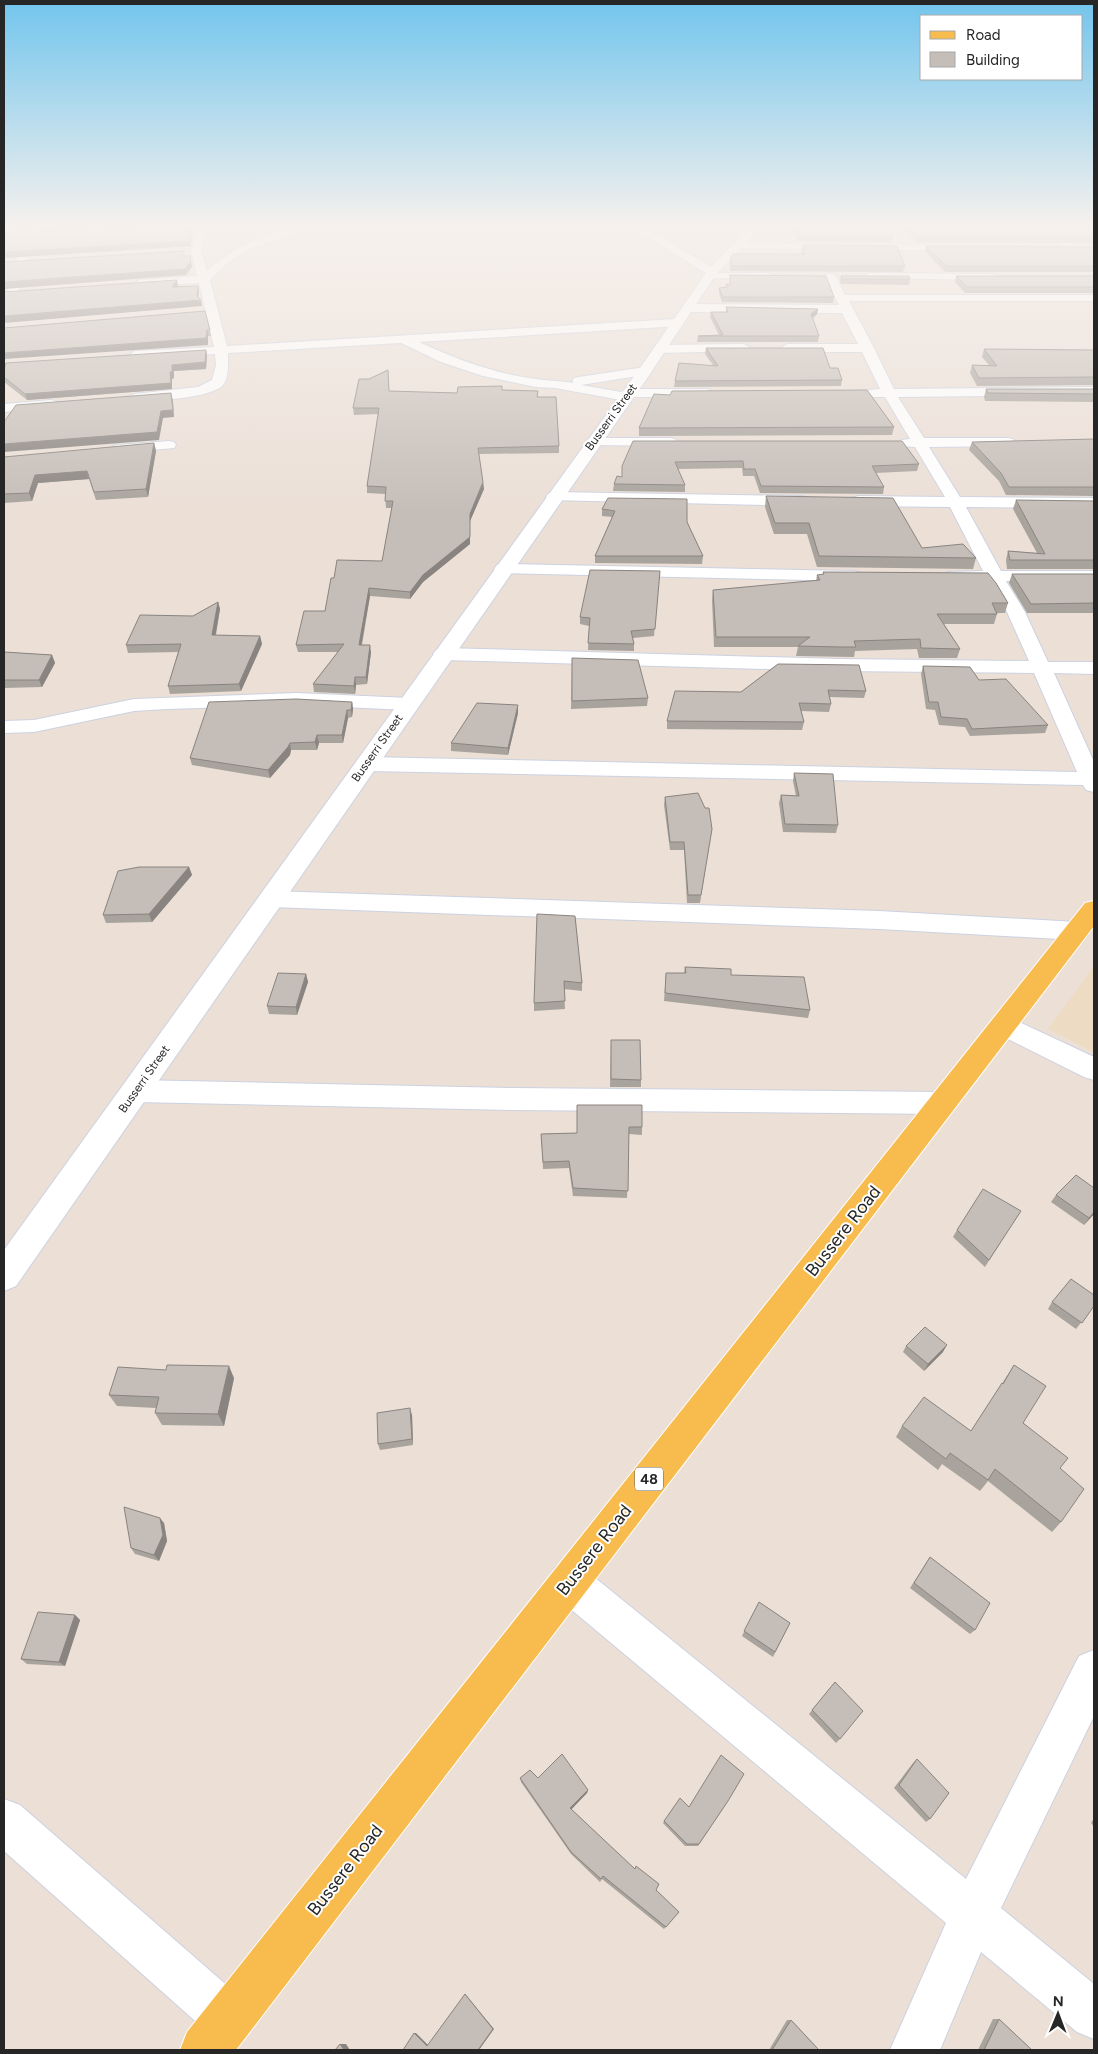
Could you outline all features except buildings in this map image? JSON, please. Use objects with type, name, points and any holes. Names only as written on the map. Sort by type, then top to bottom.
[{"type":"main road","name":"Bussere Road","points":[[217,2035],[1086,920]]},
{"type":"street","points":[[124,399],[184,394],[212,387],[218,382],[222,365],[220,338],[213,322]]},
{"type":"street","points":[[122,356],[401,338],[607,322]]},
{"type":"street","name":"Busserri Street","points":[[4,1276],[626,395],[645,371],[658,348],[678,322]]},
{"type":"street","points":[[366,764],[1093,781],[1016,612],[956,502],[889,392],[854,322]]},
{"type":"street","points":[[401,338],[446,359],[488,373],[536,384],[555,384],[645,371]]},
{"type":"street","points":[[658,348],[755,348]]},
{"type":"street","points":[[775,348],[868,348]]},
{"type":"street","points":[[555,384],[626,395],[719,393]]},
{"type":"street","points":[[860,393],[1094,391]]},
{"type":"street","points":[[4,408],[60,404]]},
{"type":"street","points":[[593,442],[682,442]]},
{"type":"street","points":[[890,443],[1027,442]]},
{"type":"street","points":[[101,451],[169,445]]},
{"type":"street","points":[[554,497],[820,501]]},
{"type":"street","points":[[839,501],[1094,502]]},
{"type":"street","points":[[503,569],[871,576]]},
{"type":"street","points":[[938,576],[1094,576]]},
{"type":"street","points":[[443,654],[1094,668]]},
{"type":"street","points":[[4,727],[34,726],[134,705],[167,703],[297,699],[408,704]]},
{"type":"street","points":[[271,899],[879,920],[1086,920]]},
{"type":"street","points":[[1004,1025],[1094,1069]]},
{"type":"street","points":[[135,1091],[512,1099],[944,1103]]},
{"type":"street","points":[[569,1582],[1094,2015]]},
{"type":"street","points":[[915,2050],[972,1915],[1094,1671]]},
{"type":"street","points":[[4,1821],[217,2035]]},
{"type":"shaded area","points":[[1094,966],[1094,1052],[1048,1029]]}]
